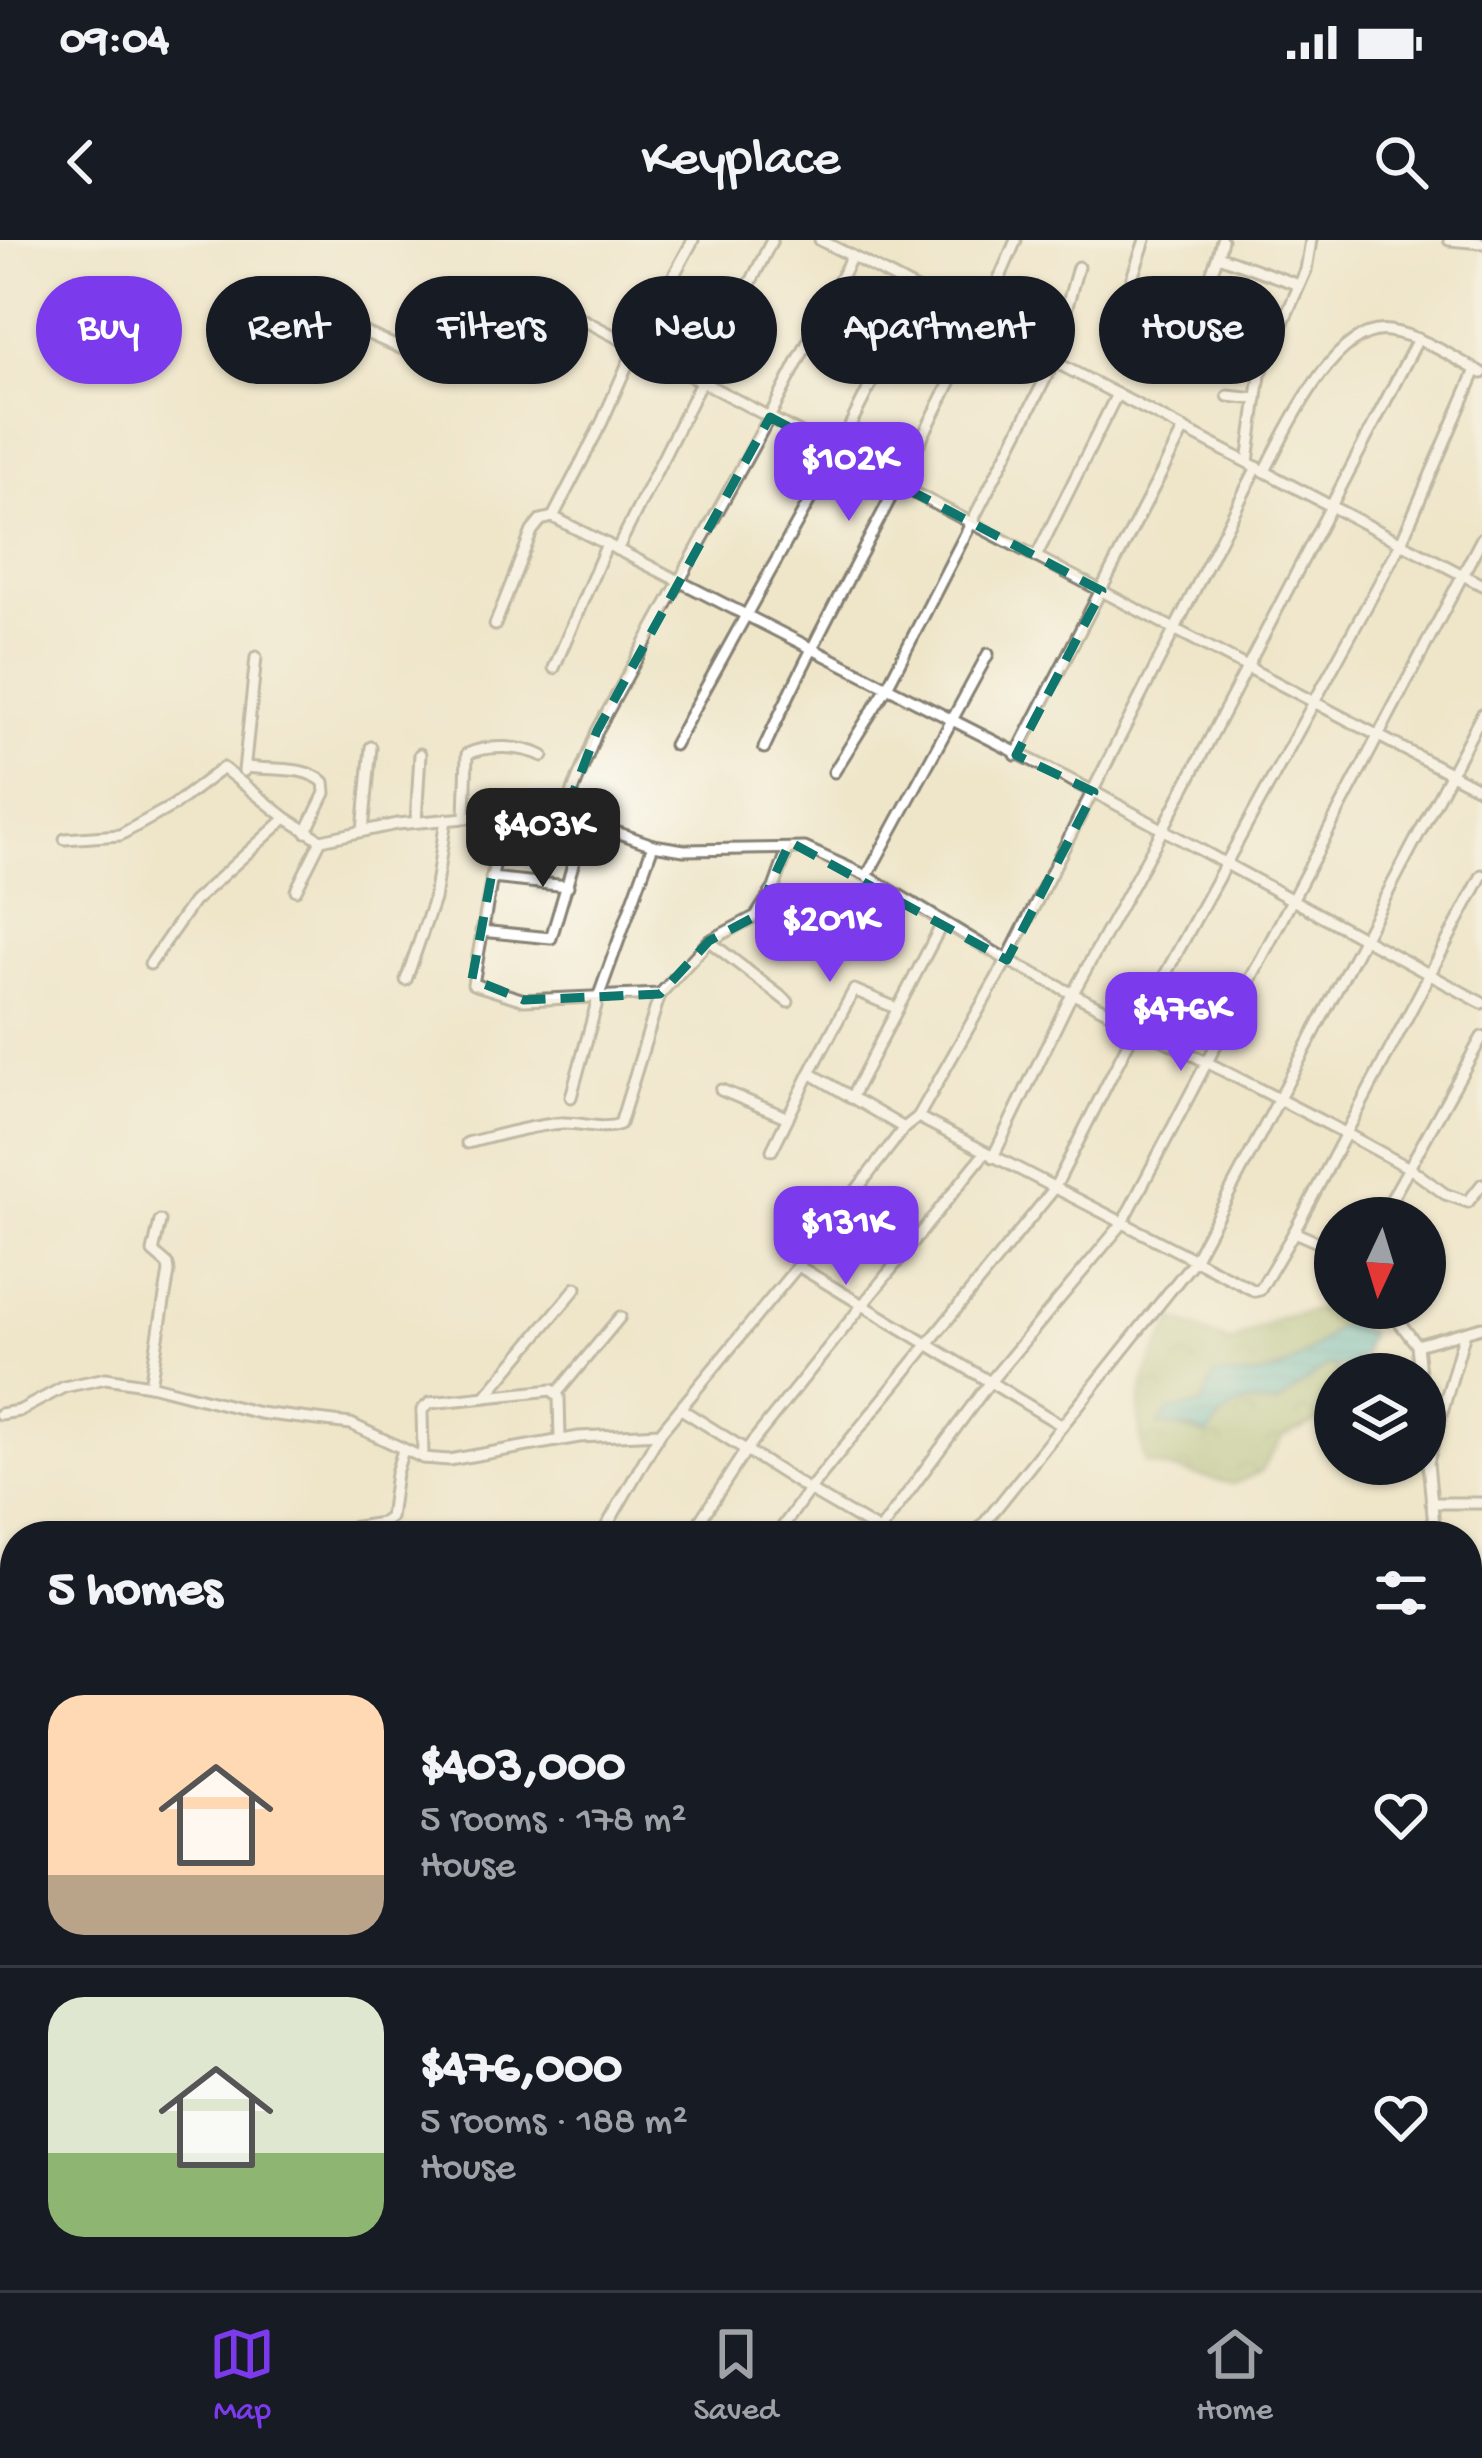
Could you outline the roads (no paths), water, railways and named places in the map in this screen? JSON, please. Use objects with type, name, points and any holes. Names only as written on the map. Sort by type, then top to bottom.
[{"type":"street","points":[[673,276],[693,240]]},
{"type":"street","points":[[755,276],[772,240]]},
{"type":"street","points":[[1001,276],[1016,240]]},
{"type":"street","points":[[1133,276],[1144,240]]},
{"type":"street","points":[[1211,276],[1222,240]]},
{"type":"street","points":[[1285,315],[1311,240]]},
{"type":"street","points":[[1449,240],[1482,243]]},
{"type":"street","points":[[823,241],[890,276]]},
{"type":"street","points":[[1218,255],[1299,285]]},
{"type":"street","points":[[565,814],[597,730],[770,417],[852,256]]},
{"type":"street","points":[[1075,278],[1078,267]]},
{"type":"street","points":[[371,335],[407,351],[476,303],[534,294],[612,335]]},
{"type":"street","points":[[610,1521],[660,1432],[798,1267],[904,1128],[918,1118],[1094,793],[1257,467],[1309,388],[1351,345],[1372,331],[1418,339],[1479,371],[1400,545],[1136,1027],[1054,1189],[786,1521]]},
{"type":"street","points":[[700,1521],[746,1450],[988,1156],[1418,339]]},
{"type":"street","points":[[1075,372],[1482,586]]},
{"type":"street","points":[[553,517],[617,384]]},
{"type":"street","points":[[554,668],[612,547],[702,384]]},
{"type":"street","points":[[707,384],[1482,790]]},
{"type":"street","points":[[674,745],[871,384]]},
{"type":"street","points":[[764,748],[809,649],[949,384]]},
{"type":"street","points":[[834,772],[886,689],[1041,384]]},
{"type":"street","points":[[1257,467],[1259,384]]},
{"type":"street","points":[[1036,556],[1117,394]]},
{"type":"street","points":[[1228,396],[1257,399]]},
{"type":"street","points":[[1016,755],[1184,429]]},
{"type":"street","points":[[495,626],[532,530],[541,520],[553,517],[1094,793],[1482,1003]]},
{"type":"street","points":[[890,1521],[989,1383],[1122,1224],[1482,538]]},
{"type":"street","points":[[867,876],[988,654]]},
{"type":"street","points":[[239,782],[247,767],[256,657]]},
{"type":"street","points":[[990,1521],[1193,1262],[1482,714]]},
{"type":"street","points":[[363,831],[370,747]]},
{"type":"street","points":[[465,818],[467,754],[514,748],[543,756]]},
{"type":"street","points":[[416,822],[420,754]]},
{"type":"street","points":[[247,767],[275,772],[295,769],[324,782],[325,793],[306,832]]},
{"type":"street","points":[[65,839],[119,835],[174,805],[224,768],[321,840],[416,822],[565,814],[653,845],[684,850],[805,848],[867,876],[1007,960],[1346,1133],[1445,1194],[1468,1202],[1482,1184]]},
{"type":"street","points":[[503,814],[473,985],[524,1000],[660,994]]},
{"type":"street","points":[[150,964],[193,902],[286,818]]},
{"type":"street","points":[[406,980],[434,899],[446,819]]},
{"type":"street","points":[[481,931],[551,938],[586,821]]},
{"type":"street","points":[[296,890],[321,840]]},
{"type":"street","points":[[571,1097],[599,995],[653,845]]},
{"type":"street","points":[[467,1143],[570,1122],[620,1124],[660,994],[709,941],[756,916],[774,888],[788,849]]},
{"type":"street","points":[[918,1118],[1193,1262],[1255,1292],[1260,1290],[1432,976],[1482,874]]},
{"type":"street","points":[[491,878],[568,886]]},
{"type":"street","points":[[851,1098],[943,922]]},
{"type":"street","points":[[709,941],[788,1002]]},
{"type":"street","points":[[772,1150],[854,990],[896,1008]]},
{"type":"street","points":[[1394,1197],[1482,1037]]},
{"type":"street","points":[[810,1073],[904,1128]]},
{"type":"street","points":[[721,1090],[787,1117]]},
{"type":"street","points":[[150,1384],[170,1272],[168,1264],[153,1252],[160,1221]]},
{"type":"street","points":[[1294,1232],[1314,1241]]},
{"type":"street","points":[[798,1267],[1061,1425]]},
{"type":"street","points":[[485,1397],[576,1288]]},
{"type":"street","points":[[560,1440],[557,1393],[620,1317]]},
{"type":"street","points":[[1417,1346],[1482,1328]]},
{"type":"street","points":[[1404,1329],[1418,1353]]},
{"type":"street","points":[[1446,1399],[1465,1332]]},
{"type":"street","points":[[0,1414],[19,1411],[64,1387],[106,1378],[150,1384],[259,1413],[351,1424],[423,1458],[448,1460],[560,1440],[660,1432]]},
{"type":"street","points":[[423,1458],[424,1405],[557,1393]]},
{"type":"street","points":[[681,1409],[859,1521]]},
{"type":"street","points":[[385,1521],[390,1518],[404,1450]]},
{"type":"street","points":[[1430,1485],[1433,1521]]},
{"type":"street","points":[[1431,1502],[1482,1503]]},
{"type":"street","points":[[1482,2217],[1482,2228]]},
{"type":"water","points":[[1336,1329],[1369,1333],[1364,1353],[1314,1353],[1314,1376],[1276,1405],[1236,1407],[1207,1436],[1194,1429],[1159,1425],[1169,1411],[1202,1405],[1215,1375],[1272,1372]]}]
